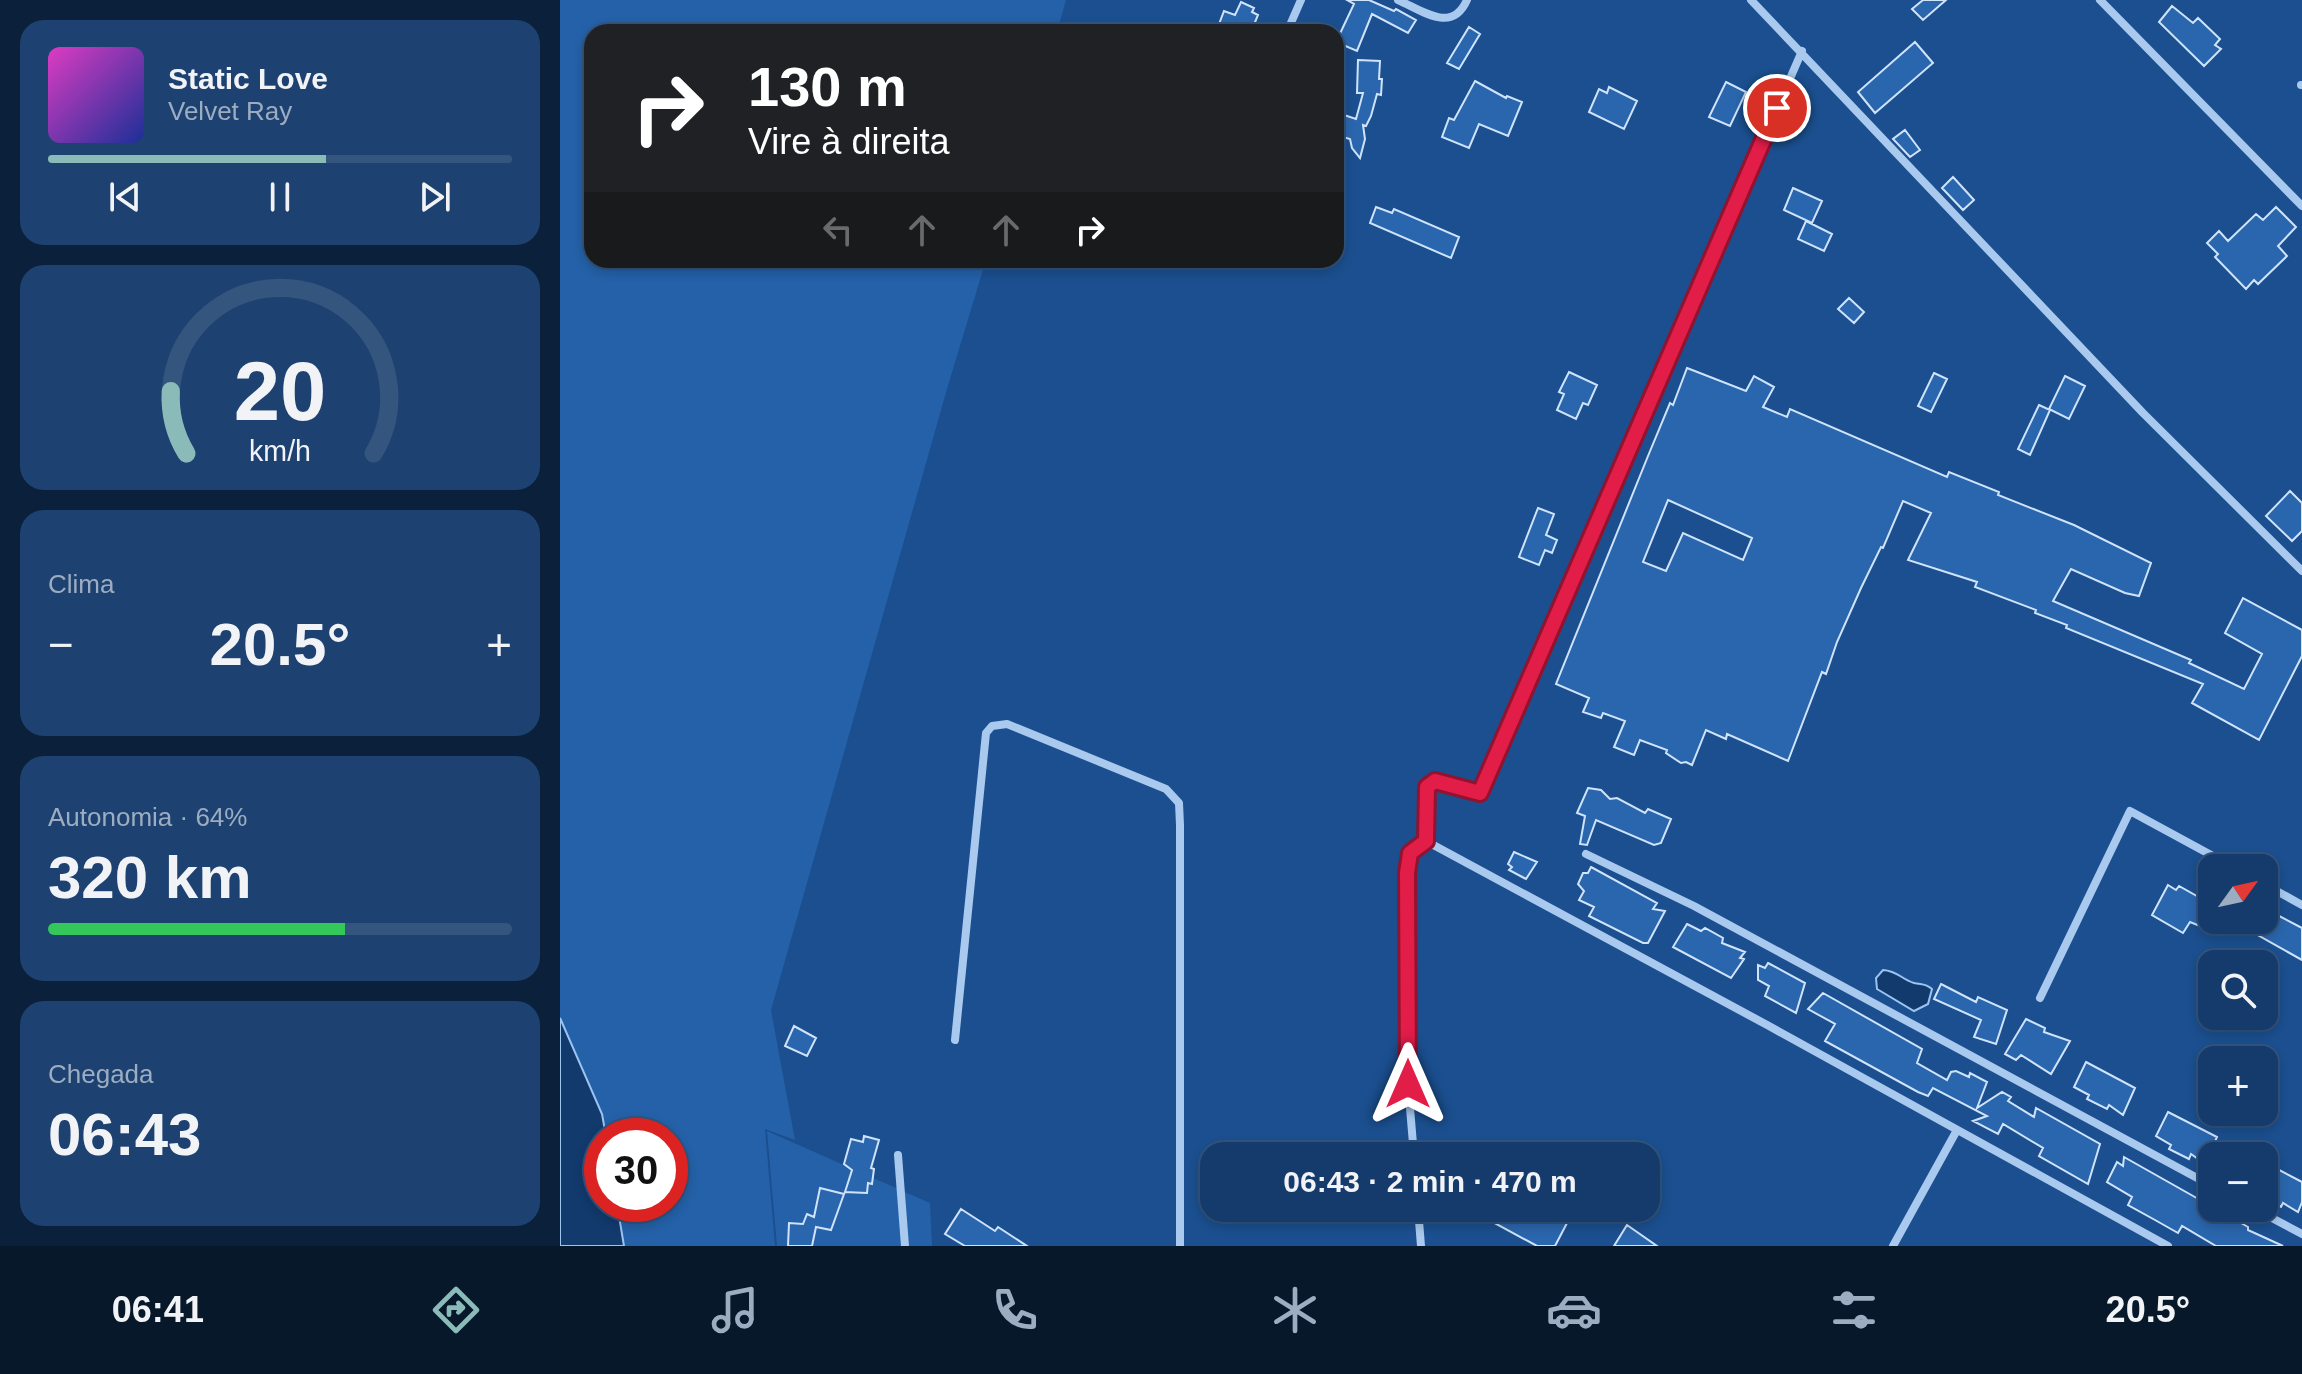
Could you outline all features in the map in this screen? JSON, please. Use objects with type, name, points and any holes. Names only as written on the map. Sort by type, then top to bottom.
[{"type":"street","points":[[1290,24],[1301,0]]},
{"type":"street","points":[[1398,0],[1443,18],[1454,17],[1463,10],[1467,0]]},
{"type":"street","points":[[1751,0],[2143,413],[2302,571]]},
{"type":"street","points":[[2100,0],[2302,206]]},
{"type":"street","points":[[1426,841],[1427,787],[1435,781],[1480,793],[1802,51]]},
{"type":"street","points":[[955,1040],[986,733],[992,726],[1007,724],[1166,789],[1179,803],[1180,1246]]},
{"type":"street","points":[[2040,998],[2130,811],[2209,854]]},
{"type":"street","points":[[1426,841],[2168,1246]]},
{"type":"street","points":[[1413,1142],[1408,1084],[1407,873],[1410,853],[1426,841]]},
{"type":"street","points":[[1586,854],[1694,906],[2198,1178]]},
{"type":"street","points":[[2278,892],[2302,905]]},
{"type":"street","points":[[1893,1246],[1957,1130]]},
{"type":"street","points":[[898,1155],[905,1246]]},
{"type":"street","points":[[2278,1221],[2302,1234]]},
{"type":"street","points":[[1419,1222],[1421,1246]]},
{"type":"shaded area","points":[[560,0],[1066,0],[1059,24],[584,24],[584,268],[984,268],[771,1010],[795,1140],[765,1129],[775,1246],[624,1246],[620,1222],[688,1222],[688,1118],[603,1118],[560,1018]]},
{"type":"shaded area","points":[[1883,970],[1930,987],[1928,1004],[1914,1011],[1877,989],[1876,978]]},
{"type":"shaded area","points":[[560,1018],[603,1118],[584,1118],[584,1222],[620,1222],[624,1246],[560,1246]]},
{"type":"shaded area","points":[[767,1131],[930,1203],[932,1246],[777,1246]]},
{"type":"building","points":[[1347,0],[1369,0],[1416,20],[1408,33],[1372,14],[1357,51],[1344,45],[1344,25],[1354,4]]},
{"type":"building","points":[[1923,0],[1946,0],[1923,20],[1912,9]]},
{"type":"building","points":[[1241,2],[1254,8],[1252,12],[1258,15],[1254,24],[1219,24],[1224,11],[1235,15]]},
{"type":"building","points":[[2172,6],[2193,23],[2198,18],[2220,39],[2215,45],[2221,49],[2204,66],[2159,22]]},
{"type":"building","points":[[1469,27],[1480,34],[1459,69],[1447,63]]},
{"type":"building","points":[[1915,42],[1933,63],[1875,113],[1858,92]]},
{"type":"building","points":[[1358,60],[1380,61],[1381,95],[1377,94],[1371,116],[1366,126],[1363,125],[1365,139],[1360,158],[1352,148],[1350,139],[1344,137],[1344,115],[1356,119],[1363,93],[1357,93]]},
{"type":"building","points":[[1475,81],[1506,98],[1522,102],[1508,136],[1479,124],[1469,148],[1442,137],[1449,118],[1454,120]]},
{"type":"building","points":[[1726,82],[1746,92],[1730,126],[1709,117]]},
{"type":"building","points":[[1609,87],[1637,101],[1624,129],[1589,112],[1599,89],[1607,93]]},
{"type":"building","points":[[1905,130],[1920,150],[1910,157],[1893,139]]},
{"type":"building","points":[[1953,177],[1974,200],[1963,210],[1942,188]]},
{"type":"building","points":[[1793,188],[1822,201],[1812,223],[1784,210]]},
{"type":"building","points":[[1376,207],[1392,213],[1394,209],[1459,237],[1451,258],[1370,223]]},
{"type":"building","points":[[2276,207],[2296,227],[2278,246],[2287,256],[2258,284],[2254,280],[2246,289],[2215,257],[2218,254],[2207,243],[2219,231],[2228,241],[2256,214],[2263,220]]},
{"type":"building","points":[[1806,221],[1832,234],[1824,251],[1798,239]]},
{"type":"building","points":[[1849,298],[1864,312],[1854,323],[1838,309]]},
{"type":"building","points":[[1687,368],[1746,391],[1754,376],[1774,387],[1763,407],[1787,417],[1790,409],[1947,477],[1949,472],[1999,492],[1998,495],[2074,525],[2151,563],[2139,596],[2071,569],[2053,601],[2191,660],[2189,663],[2244,689],[2262,654],[2225,633],[2243,598],[2302,630],[2302,656],[2259,740],[2192,703],[2203,684],[2066,628],[2067,625],[2035,613],[2036,610],[1975,587],[1977,582],[1908,560],[1931,513],[1903,501],[1883,548],[1861,588],[1826,674],[1822,672],[1788,761],[1727,734],[1726,739],[1706,730],[1692,765],[1681,763],[1666,753],[1667,750],[1640,740],[1634,755],[1614,747],[1625,721],[1603,713],[1601,718],[1583,712],[1589,698],[1556,684],[1670,403],[1673,405]],"holes":[[[1668,500],[1752,538],[1743,560],[1683,533],[1666,571],[1643,562]]]},
{"type":"building","points":[[1569,372],[1597,385],[1588,405],[1583,403],[1576,419],[1557,410],[1564,394],[1559,392]]},
{"type":"building","points":[[1934,373],[1947,379],[1931,412],[1918,406]]},
{"type":"building","points":[[2065,376],[2085,386],[2069,419],[2049,409]]},
{"type":"building","points":[[2039,405],[2050,410],[2030,455],[2018,449]]},
{"type":"building","points":[[2290,491],[2302,503],[2302,531],[2292,541],[2266,516]]},
{"type":"building","points":[[1538,508],[1554,514],[1546,535],[1557,540],[1552,553],[1545,550],[1539,565],[1519,557]]},
{"type":"building","points":[[1588,788],[1601,790],[1610,799],[1617,798],[1645,813],[1648,809],[1671,819],[1661,843],[1654,845],[1596,820],[1587,845],[1580,844],[1585,816],[1577,813]]},
{"type":"building","points":[[1514,852],[1537,862],[1526,879],[1509,870],[1512,867],[1508,864]]},
{"type":"building","points":[[1591,867],[1657,903],[1653,909],[1665,911],[1648,943],[1589,916],[1594,907],[1579,900],[1584,891],[1578,884],[1583,873],[1588,873]]},
{"type":"building","points":[[2168,885],[2176,890],[2179,886],[2198,897],[2198,925],[2190,922],[2183,933],[2152,915]]},
{"type":"building","points":[[2278,915],[2302,928],[2302,960],[2256,934],[2278,934]]},
{"type":"building","points":[[1687,924],[1701,931],[1705,928],[1723,938],[1722,943],[1745,952],[1740,958],[1744,959],[1731,978],[1673,947]]},
{"type":"building","points":[[1768,963],[1805,983],[1796,1013],[1765,996],[1769,986],[1758,980],[1758,965],[1765,968]]},
{"type":"building","points":[[1941,984],[1976,1002],[1978,997],[2007,1010],[1996,1044],[1974,1037],[1981,1020],[1934,999]]},
{"type":"building","points":[[1823,993],[1922,1049],[1917,1063],[1947,1080],[1951,1072],[1956,1071],[1969,1077],[1970,1073],[1987,1082],[1977,1108],[2002,1092],[2011,1097],[2008,1101],[2034,1117],[2036,1108],[2100,1144],[2088,1184],[2039,1156],[2043,1148],[2003,1124],[1998,1134],[1973,1121],[1987,1116],[1933,1088],[1928,1096],[1918,1092],[1825,1041],[1835,1024],[1808,1009]]},
{"type":"building","points":[[2026,1019],[2045,1028],[2044,1032],[2070,1041],[2051,1074],[2021,1055],[2016,1060],[2005,1054]]},
{"type":"building","points":[[794,1026],[816,1038],[807,1056],[785,1046]]},
{"type":"building","points":[[2086,1062],[2135,1088],[2123,1115],[2109,1105],[2107,1109],[2087,1099],[2089,1095],[2074,1087]]},
{"type":"building","points":[[2168,1112],[2217,1137],[2215,1142],[2198,1142],[2198,1159],[2191,1154],[2189,1159],[2169,1149],[2171,1145],[2156,1136]]},
{"type":"building","points":[[864,1136],[879,1140],[871,1168],[874,1169],[872,1184],[868,1183],[867,1193],[845,1192],[852,1170],[844,1164],[851,1139],[863,1142]]},
{"type":"building","points":[[2124,1157],[2198,1199],[2198,1222],[2239,1222],[2248,1230],[2283,1246],[2216,1246],[2182,1226],[2178,1233],[2128,1205],[2132,1197],[2107,1182],[2117,1162],[2123,1166]]},
{"type":"building","points":[[2278,1169],[2302,1182],[2302,1202],[2298,1212],[2283,1203],[2281,1207],[2278,1205]]},
{"type":"building","points":[[820,1188],[844,1194],[831,1230],[816,1227],[812,1246],[788,1246],[789,1223],[803,1224],[807,1214],[814,1217]]},
{"type":"building","points":[[961,1209],[995,1231],[998,1227],[1027,1246],[965,1246],[945,1234]]},
{"type":"building","points":[[1493,1222],[1567,1223],[1555,1246],[1537,1246]]},
{"type":"building","points":[[1627,1225],[1657,1246],[1614,1246]]},
{"type":"route","points":[[1408,1084],[1407,873],[1410,853],[1426,841],[1427,787],[1435,781],[1480,793],[1777,108]]}]
